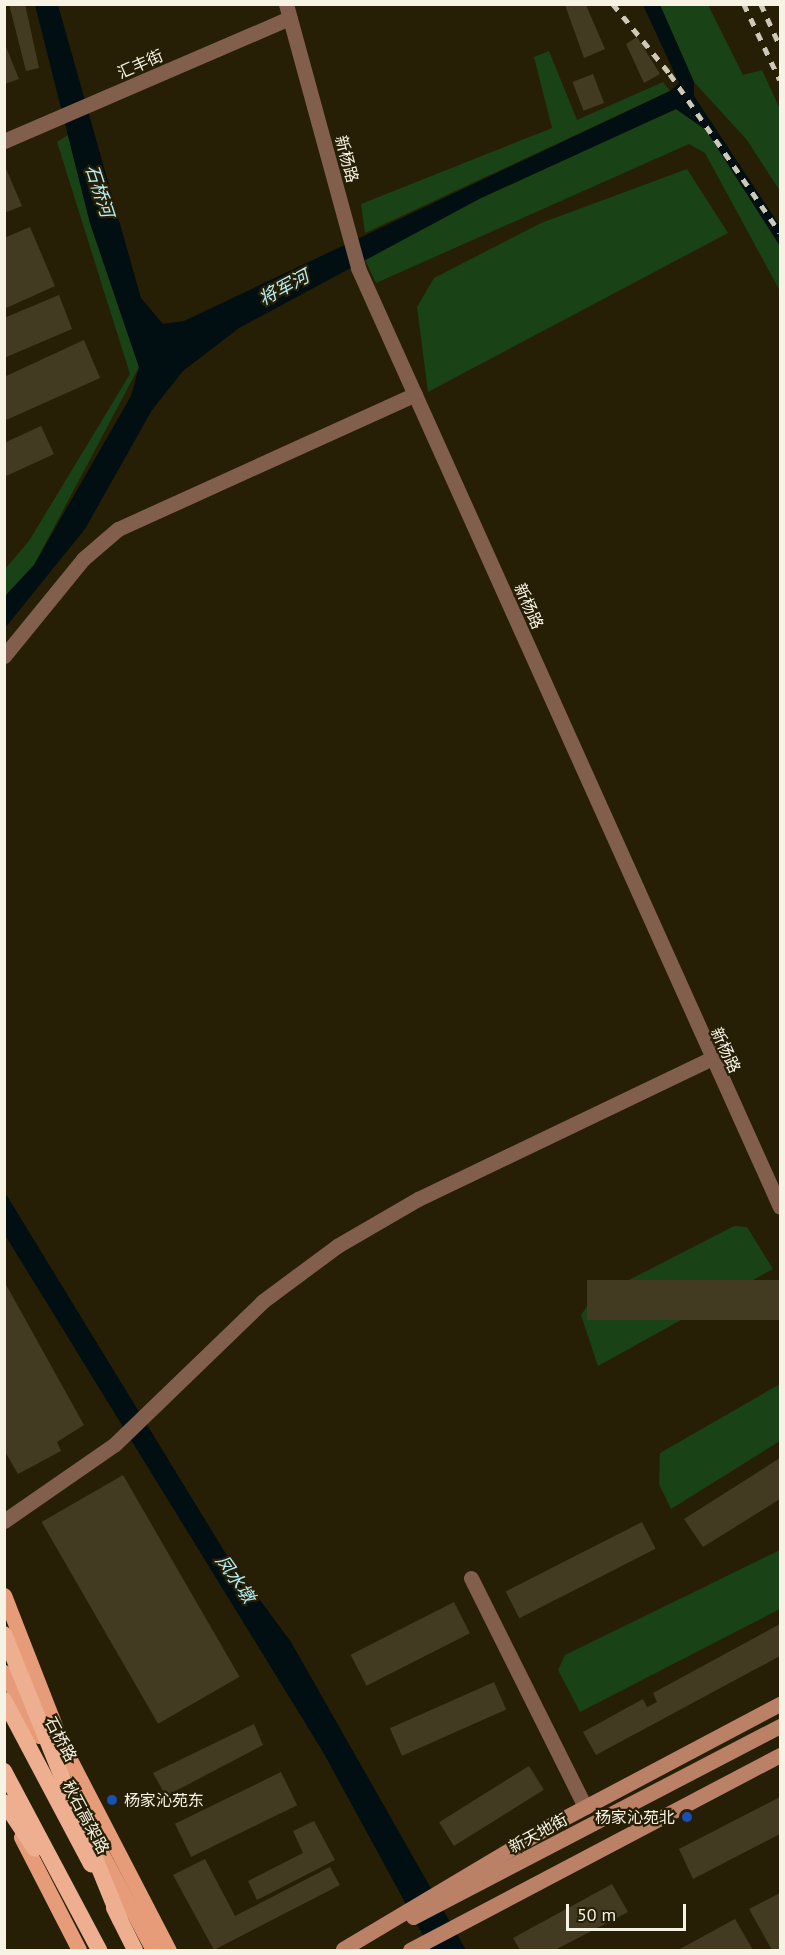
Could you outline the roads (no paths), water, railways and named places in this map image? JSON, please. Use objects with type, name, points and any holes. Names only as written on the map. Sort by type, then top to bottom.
[{"type":"highway","points":[[4,1634],[120,1920]]},
{"type":"highway","name":"秋石高架路","points":[[4,1700],[135,1950]]},
{"type":"highway","points":[[4,1771],[97,1947]]},
{"type":"highway","points":[[4,1803],[97,1947]]},
{"type":"main road","points":[[4,1595],[62,1744],[169,1950]]},
{"type":"main road","name":"石桥路","points":[[4,1672],[153,1950]]},
{"type":"main road","points":[[442,1897],[585,1807],[780,1704]]},
{"type":"main road","name":"新天地街","points":[[342,1950],[780,1726]]},
{"type":"main road","points":[[412,1949],[780,1755]]},
{"type":"main road","points":[[4,1803],[79,1950]]},
{"type":"street","name":"汇丰街","points":[[4,141],[89,106],[288,11]]},
{"type":"street","name":"新杨路","points":[[288,11],[358,268],[710,1059],[780,1207]]},
{"type":"street","points":[[4,656],[83,559],[118,529],[415,394]]},
{"type":"street","points":[[4,1521],[127,1432],[141,1415],[263,1301],[338,1246],[418,1199],[710,1059]]},
{"type":"street","points":[[471,1578],[585,1807]]},
{"type":"water","points":[[35,5],[58,5],[141,298],[163,324],[184,321],[670,91],[679,83],[643,5],[660,5],[694,82],[694,96],[780,226],[780,246],[706,130],[676,109],[479,199],[239,328],[183,371],[152,410],[85,529],[5,628],[5,596],[34,565],[131,396],[139,367],[90,223]]},
{"type":"water","name":"凤水墩","points":[[4,1191],[226,1554],[291,1642],[466,1950],[431,1950],[323,1752],[5,1235]]},
{"type":"railway","points":[[613,4],[670,74],[780,232]]},
{"type":"railway","points":[[744,4],[780,80]]},
{"type":"railway","points":[[761,4],[780,46]]},
{"type":"place","name":"杨家沁苑东","points":[[112,1800]]},
{"type":"place","name":"杨家沁苑北","points":[[687,1817]]},
{"type":"water label","name":"石桥河","points":[[99,191]]},
{"type":"water label","name":"将军河","points":[[284,288]]}]
